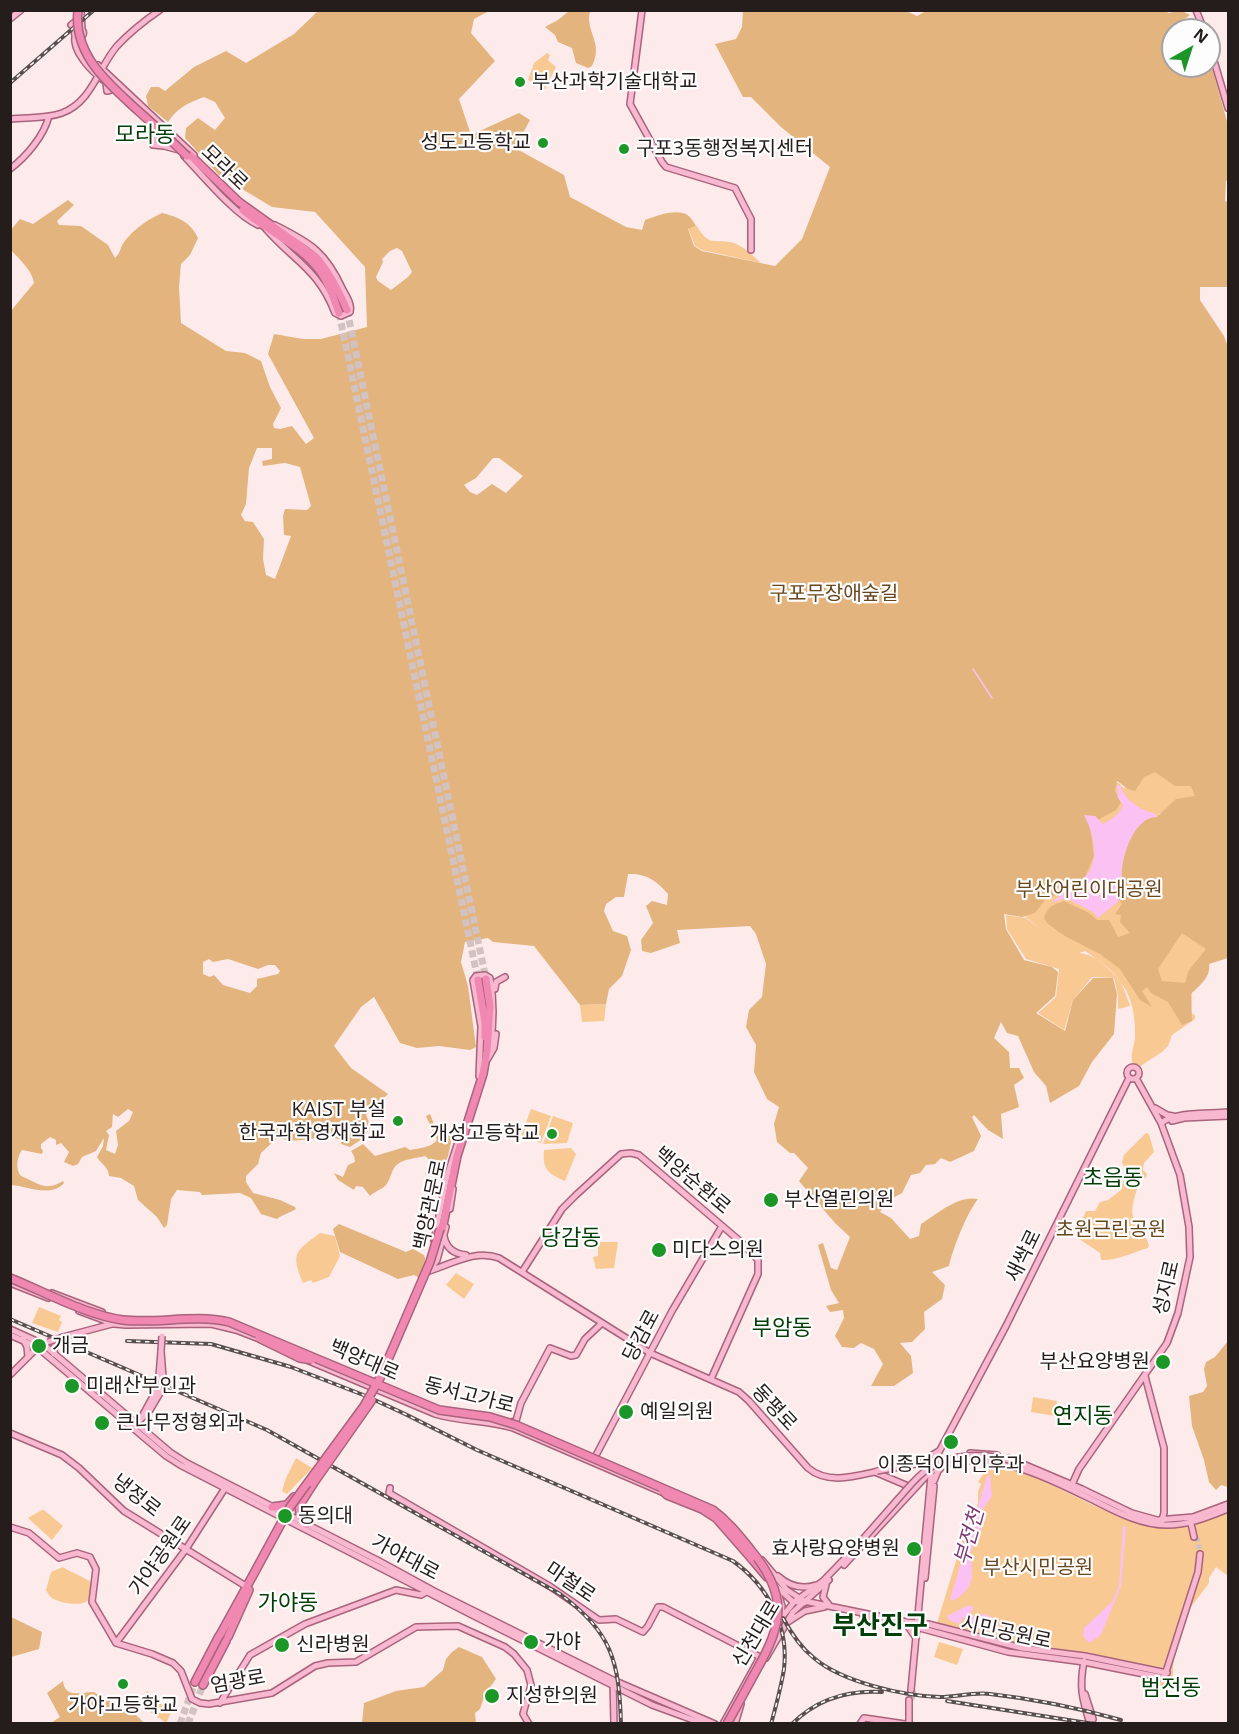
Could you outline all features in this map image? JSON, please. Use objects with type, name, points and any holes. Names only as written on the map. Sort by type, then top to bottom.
[{"type":"highway","name":"모라로","points":[[81,11],[83,37],[102,73],[225,191],[315,257],[338,290],[347,310]]},
{"type":"highway","name":"모라로","points":[[188,155],[232,200],[262,226],[298,249],[312,262],[326,282],[339,313]]},
{"type":"highway","points":[[307,1526],[300,1515],[298,1506],[368,1408],[374,1387],[442,1230],[459,1142],[481,1075],[485,1050],[485,979]]},
{"type":"highway","name":"동서고가로","points":[[10,1279],[78,1308],[119,1322],[212,1321],[253,1332],[437,1412],[511,1425],[706,1508],[723,1520],[762,1568],[772,1590],[776,1608],[770,1638],[726,1724]]},
{"type":"highway","name":"동서고가로","points":[[317,1360],[440,1410],[509,1422],[706,1506],[720,1515],[733,1527],[762,1564],[774,1586],[778,1614],[774,1636],[726,1724]]},
{"type":"highway","points":[[272,1507],[287,1505],[374,1387]]},
{"type":"highway","points":[[203,1685],[223,1637],[290,1507],[374,1387]]},
{"type":"highway","points":[[642,1479],[714,1508],[726,1517],[764,1563]]},
{"type":"highway","points":[[663,1491],[716,1518],[776,1586]]},
{"type":"highway","points":[[195,1682],[223,1637]]},
{"type":"main road","points":[[10,19],[21,10]]},
{"type":"main road","points":[[10,118],[49,116],[76,105],[101,77],[106,62],[116,47],[139,25],[160,10]]},
{"type":"main road","points":[[78,31],[81,11]]},
{"type":"main road","points":[[81,11],[78,31],[88,60],[101,77],[107,91],[111,90],[119,96],[178,150],[241,213],[255,224],[262,226],[315,276],[329,298],[335,314],[341,316],[350,312],[351,308],[337,276],[314,247],[306,240],[260,217]]},
{"type":"main road","points":[[642,11],[630,108],[666,167],[735,188],[751,219],[751,249]]},
{"type":"main road","points":[[101,77],[122,89],[251,210]]},
{"type":"main road","points":[[1219,78],[1228,108]]},
{"type":"main road","points":[[119,96],[123,94],[122,89]]},
{"type":"main road","points":[[10,169],[30,150],[49,116]]},
{"type":"main road","points":[[153,127],[153,145],[178,150]]},
{"type":"main road","points":[[481,1075],[481,1026],[473,980],[476,976],[484,975],[493,1020],[487,1060]]},
{"type":"main road","points":[[481,1075],[494,1048],[495,984],[506,977]]},
{"type":"main road","points":[[1133,1067],[1139,1073],[1136,1078],[1129,1078],[1127,1071],[1133,1067]]},
{"type":"main road","name":"새싹로","points":[[934,1464],[920,1626],[912,1690],[934,1464],[1004,1331],[1129,1078]]},
{"type":"main road","name":"성지로","points":[[1070,1487],[1090,1454],[1167,1343],[1178,1313],[1190,1257],[1190,1227],[1180,1175],[1168,1138],[1136,1078]]},
{"type":"main road","points":[[1152,1106],[1173,1119]]},
{"type":"main road","points":[[1161,1123],[1173,1119],[1228,1114]]},
{"type":"main road","points":[[1168,1138],[1167,1128],[1173,1119]]},
{"type":"main road","name":"백양관문로","points":[[429,1271],[429,1258],[447,1176],[459,1142]]},
{"type":"main road","name":"백양순환로","points":[[522,1272],[562,1209],[623,1154],[639,1155],[755,1255],[759,1262],[759,1270],[711,1379]]},
{"type":"main road","name":"당감로","points":[[593,1460],[681,1295],[722,1226]]},
{"type":"main road","points":[[442,1230],[449,1248],[462,1255],[474,1256]]},
{"type":"main road","name":"백양관문로","points":[[374,1387],[429,1271],[437,1260],[442,1230]]},
{"type":"main road","points":[[429,1271],[441,1263],[462,1255]]},
{"type":"main road","name":"동평로","points":[[429,1271],[458,1259],[474,1256],[491,1257],[499,1258],[531,1279]]},
{"type":"main road","name":"동평로","points":[[491,1257],[531,1279],[650,1353],[739,1392],[746,1397],[801,1460],[817,1474],[833,1479],[875,1472],[894,1466],[921,1462],[934,1464]]},
{"type":"main road","name":"백양대로","points":[[10,1279],[110,1324],[161,1324],[188,1320]]},
{"type":"main road","name":"백양대로","points":[[10,1279],[110,1315],[128,1319],[188,1320],[236,1330],[391,1393],[439,1409],[494,1417],[511,1422],[672,1493],[716,1519],[776,1586],[799,1601]]},
{"type":"main road","points":[[110,1315],[110,1324]]},
{"type":"main road","points":[[90,1328],[93,1326],[93,1316]]},
{"type":"main road","points":[[10,1375],[42,1345],[90,1328],[128,1319]]},
{"type":"main road","points":[[511,1422],[516,1421],[519,1409],[550,1348],[567,1355],[576,1355],[585,1339],[602,1323]]},
{"type":"main road","points":[[161,1324],[159,1377],[161,1378]]},
{"type":"main road","name":"가야대로","points":[[10,1329],[42,1345],[54,1354],[176,1457],[227,1486],[307,1526]]},
{"type":"main road","name":"가야대로","points":[[10,1335],[42,1345]]},
{"type":"main road","points":[[54,1354],[58,1339]]},
{"type":"main road","points":[[23,1340],[29,1356]]},
{"type":"main road","name":"가야대로","points":[[42,1345],[46,1354],[137,1424]]},
{"type":"main road","points":[[137,1424],[150,1410],[160,1393],[161,1351]]},
{"type":"main road","points":[[29,1356],[46,1354]]},
{"type":"main road","points":[[1145,1376],[1164,1448],[1162,1523]]},
{"type":"main road","points":[[137,1424],[159,1390]]},
{"type":"main road","name":"백양대로","points":[[391,1393],[442,1416],[507,1426],[714,1509],[799,1601]]},
{"type":"main road","points":[[524,1400],[520,1416],[525,1428]]},
{"type":"main road","name":"냉정로","points":[[10,1433],[62,1455],[124,1510],[244,1585]]},
{"type":"main road","points":[[584,1454],[594,1453],[598,1449]]},
{"type":"main road","points":[[598,1449],[600,1458],[604,1462]]},
{"type":"main road","points":[[941,1449],[941,1456],[948,1460]]},
{"type":"main road","points":[[921,1462],[941,1449]]},
{"type":"main road","points":[[875,1472],[986,1455],[1013,1462],[1125,1515],[1162,1523],[1192,1520],[1228,1509]]},
{"type":"main road","points":[[857,1547],[921,1477],[934,1467],[946,1462],[970,1458],[993,1458],[1013,1462]]},
{"type":"main road","points":[[934,1481],[938,1471],[948,1460]]},
{"type":"main road","points":[[857,1547],[922,1474],[935,1464],[948,1460]]},
{"type":"main road","points":[[875,1472],[948,1460],[999,1462],[1059,1479],[1070,1487],[1082,1489],[1132,1513],[1162,1523],[1173,1520],[1192,1520],[1228,1504]]},
{"type":"main road","points":[[842,1564],[908,1486],[920,1473],[934,1464]]},
{"type":"main road","points":[[842,1564],[934,1464]]},
{"type":"main road","points":[[1079,1471],[1082,1489]]},
{"type":"main road","name":"성지로","points":[[1059,1479],[1079,1471]]},
{"type":"main road","points":[[875,1472],[908,1486]]},
{"type":"main road","name":"가야대로","points":[[227,1486],[272,1507],[612,1688],[625,1690],[714,1723]]},
{"type":"main road","name":"가야공원로","points":[[117,1641],[186,1549],[227,1486]]},
{"type":"main road","name":"마철로","points":[[390,1488],[389,1494],[551,1587],[599,1622],[616,1619],[643,1632],[658,1607],[663,1606],[763,1659]]},
{"type":"main road","points":[[1164,1513],[1173,1520]]},
{"type":"main road","points":[[1192,1520],[1195,1537]]},
{"type":"main road","points":[[10,1527],[29,1533],[58,1558],[82,1553],[93,1560],[96,1569],[92,1602],[117,1641]]},
{"type":"main road","name":"신천대로","points":[[726,1724],[741,1704],[784,1621],[799,1601],[825,1582],[857,1547]]},
{"type":"main road","points":[[1167,1673],[1195,1579],[1198,1554]]},
{"type":"main road","points":[[764,1563],[784,1581],[795,1587],[812,1586],[825,1582],[823,1597],[827,1607],[805,1611],[784,1621],[776,1586]]},
{"type":"main road","points":[[220,1702],[250,1655],[305,1624],[396,1590],[421,1595],[428,1591]]},
{"type":"main road","name":"가야대로","points":[[428,1591],[601,1679],[612,1688]]},
{"type":"main road","name":"시민공원로","points":[[799,1601],[920,1626],[1022,1648],[1086,1659],[1167,1673],[1164,1678],[1096,1664],[1086,1659],[1074,1661],[1008,1652],[920,1626]]},
{"type":"main road","points":[[917,1640],[907,1624],[918,1616]]},
{"type":"main road","name":"엄광로","points":[[117,1641],[122,1646],[152,1654],[179,1667],[191,1696],[196,1702],[209,1704],[272,1694],[315,1666],[356,1662],[416,1628],[458,1626],[505,1647],[527,1670],[531,1685],[523,1714],[529,1724]]},
{"type":"main road","name":"신천대로","points":[[726,1724],[730,1711],[763,1659]]},
{"type":"main road","points":[[1086,1659],[1082,1695],[1092,1724]]},
{"type":"main road","points":[[1074,1661],[1081,1665],[1083,1673]]},
{"type":"main road","points":[[1083,1673],[1089,1666],[1096,1664]]},
{"type":"main road","points":[[612,1688],[618,1693],[625,1690],[652,1705],[703,1723]]},
{"type":"main road","points":[[612,1688],[614,1724]]},
{"type":"main road","points":[[860,1724],[864,1718],[907,1722],[911,1700]]},
{"type":"main road","points":[[735,1724],[741,1704]]},
{"type":"main road","points":[[714,1723],[730,1711]]},
{"type":"green space","name":"구포무장애숲길","points":[[904,10],[917,16],[928,10],[1163,10],[1169,13],[1180,10],[1190,15],[1186,18],[1161,18],[1161,78],[1215,78],[1228,125],[1228,180],[1226,181],[1225,201],[1228,202],[1228,287],[1200,287],[1200,300],[1224,336],[1228,347],[1228,958],[1209,964],[1207,977],[1191,994],[1192,1021],[1182,1025],[1168,1002],[1151,993],[1147,987],[1142,991],[1152,1007],[1140,1000],[1120,969],[1100,954],[1065,936],[1044,919],[1048,909],[1064,901],[1089,913],[1097,920],[1109,920],[1118,937],[1130,933],[1120,922],[1121,915],[1115,914],[1122,904],[1116,895],[1117,884],[1122,878],[1123,860],[1130,840],[1141,823],[1157,817],[1176,799],[1195,796],[1191,786],[1175,786],[1155,772],[1144,777],[1135,791],[1117,781],[1115,791],[1121,802],[1116,810],[1098,820],[1095,816],[1090,826],[1094,856],[1085,877],[1063,892],[1045,900],[1035,913],[1022,917],[1004,914],[1006,929],[1024,960],[1052,967],[1058,972],[1055,996],[1036,1013],[1065,1031],[1073,1000],[1093,978],[1113,978],[1117,994],[1114,1034],[1092,1062],[1079,1086],[1050,1103],[1046,1086],[1034,1072],[1018,1036],[1007,1033],[1001,1022],[994,1038],[1009,1052],[1010,1068],[1019,1068],[1024,1078],[1014,1085],[1019,1107],[1001,1114],[1003,1139],[988,1130],[974,1115],[972,1117],[981,1136],[974,1151],[950,1162],[941,1158],[935,1164],[926,1165],[920,1173],[911,1175],[902,1193],[891,1199],[880,1212],[891,1218],[910,1239],[919,1236],[921,1224],[948,1206],[963,1200],[978,1199],[961,1231],[949,1266],[932,1272],[945,1285],[942,1299],[924,1312],[925,1329],[912,1342],[900,1343],[911,1356],[913,1373],[894,1386],[871,1386],[883,1364],[874,1349],[861,1343],[854,1348],[842,1347],[835,1336],[844,1318],[843,1310],[830,1312],[826,1306],[839,1303],[831,1290],[818,1245],[823,1243],[831,1268],[837,1270],[850,1237],[799,1181],[808,1168],[794,1153],[790,1153],[777,1142],[774,1124],[779,1107],[767,1099],[754,1072],[756,1045],[746,1027],[749,1010],[762,997],[766,964],[756,934],[750,926],[677,930],[680,943],[651,953],[642,951],[641,940],[653,923],[646,906],[652,901],[667,905],[668,894],[660,885],[646,876],[628,874],[624,897],[616,897],[606,904],[604,911],[613,931],[627,936],[631,950],[622,976],[609,989],[606,1004],[580,1005],[534,946],[493,942],[488,938],[465,942],[461,962],[468,986],[476,1047],[470,1050],[439,1046],[417,1048],[400,1043],[374,997],[361,1007],[334,1046],[351,1068],[388,1094],[366,1115],[371,1127],[362,1139],[350,1147],[341,1144],[341,1140],[326,1137],[286,1140],[278,1137],[261,1153],[258,1164],[246,1176],[246,1182],[253,1193],[280,1200],[295,1207],[296,1209],[277,1219],[261,1214],[251,1198],[240,1193],[202,1195],[200,1192],[177,1190],[171,1199],[167,1225],[164,1228],[157,1217],[138,1200],[134,1186],[121,1178],[109,1176],[97,1157],[103,1146],[104,1138],[96,1151],[82,1157],[78,1164],[73,1166],[64,1162],[69,1152],[61,1143],[56,1145],[56,1140],[50,1137],[41,1144],[42,1154],[22,1150],[17,1163],[21,1176],[47,1186],[63,1181],[64,1183],[53,1190],[11,1185],[10,312],[34,283],[28,269],[11,250],[10,231],[20,219],[33,224],[68,200],[74,205],[57,221],[59,225],[81,226],[108,245],[115,258],[132,233],[162,213],[179,218],[188,224],[198,238],[190,255],[181,264],[179,287],[181,323],[226,351],[245,353],[261,361],[270,387],[281,408],[273,424],[274,428],[292,426],[306,444],[314,438],[268,354],[274,334],[303,339],[321,339],[367,327],[365,267],[315,212],[272,207],[219,175],[185,138],[186,128],[198,118],[215,130],[225,118],[215,102],[204,97],[193,101],[183,106],[168,122],[148,106],[146,96],[151,87],[159,87],[165,91],[194,67],[226,51],[246,63],[294,34],[318,11],[489,11],[474,19],[471,33],[495,61],[459,99],[471,135],[519,113],[530,120],[515,148],[564,175],[570,197],[626,227],[642,230],[645,220],[649,218],[669,213],[685,214],[696,226],[688,229],[694,246],[702,251],[775,266],[802,239],[830,167],[781,127],[751,97],[743,97],[715,44],[736,39],[742,27],[743,11]],"holes":[[[397,248],[402,251],[412,272],[391,290],[376,277],[383,262],[382,259]],[[257,448],[272,448],[272,459],[262,461],[263,466],[285,463],[300,467],[311,506],[307,510],[285,509],[284,535],[291,536],[275,579],[266,575],[263,559],[264,539],[253,522],[245,521],[241,515],[246,504],[249,468]],[[493,458],[499,458],[523,476],[506,493],[492,484],[477,495],[470,492],[464,485],[476,478]],[[1182,933],[1206,949],[1189,970],[1185,983],[1162,981],[1158,969]],[[209,959],[213,962],[228,959],[258,969],[275,965],[280,971],[278,974],[257,979],[257,986],[250,993],[223,985],[214,975],[210,977],[203,974],[203,962]],[[128,1109],[133,1112],[129,1121],[116,1131],[118,1145],[115,1154],[106,1150],[109,1135],[106,1131],[112,1127],[113,1114],[118,1117]]]},
{"type":"green space","points":[[569,11],[590,11],[590,26],[596,50],[592,66],[588,68],[576,63],[572,48],[558,42],[555,35],[545,27]]},
{"type":"green space","points":[[547,53],[550,55],[548,60],[556,67],[545,89],[528,80],[534,63]]},
{"type":"green space","points":[[697,226],[709,240],[734,243],[761,263],[702,250],[695,246],[688,228]]},
{"type":"green space","name":"부산어린이대공원","points":[[1088,743],[1228,799],[1159,814],[1213,949],[1192,991],[1191,1013],[1195,1015],[1195,1019],[1172,1035],[1168,1046],[1162,1052],[1139,1067],[1132,1061],[1135,1021],[1132,1007],[1129,996],[1120,982],[1130,1006],[1118,1009],[1114,978],[1092,977],[1073,1000],[1064,1030],[1038,1013],[1056,997],[1059,969],[1026,959],[1007,929],[1006,915],[1026,918],[1040,929],[1020,912],[1103,780],[1119,783],[1123,788],[1128,786]],"holes":[[[1085,951],[1098,960],[1090,956],[1079,953]]]},
{"type":"green space","points":[[606,1004],[604,1021],[582,1022],[580,1005]]},
{"type":"green space","points":[[531,1109],[551,1116],[541,1143],[521,1136]]},
{"type":"green space","points":[[430,1114],[434,1124],[452,1138],[443,1168],[433,1168],[432,1172],[426,1175],[432,1162],[425,1156],[404,1161],[394,1168],[386,1185],[370,1196],[363,1187],[356,1186],[354,1190],[338,1180],[334,1173],[343,1177],[348,1165],[355,1162],[351,1151],[363,1144],[375,1156],[405,1147],[410,1150],[434,1143],[437,1140],[426,1116]]},
{"type":"green space","points":[[553,1116],[573,1123],[567,1143],[543,1144]]},
{"type":"green space","name":"초원근린공원","points":[[1146,1133],[1149,1134],[1154,1152],[1144,1163],[1143,1170],[1147,1174],[1146,1178],[1136,1180],[1134,1185],[1137,1189],[1132,1210],[1135,1221],[1149,1245],[1148,1248],[1119,1258],[1101,1260],[1100,1253],[1075,1234],[1086,1211],[1095,1211],[1100,1202],[1108,1200],[1121,1190],[1126,1172],[1122,1162],[1124,1155]]},
{"type":"green space","points":[[571,1148],[576,1154],[565,1181],[548,1170],[544,1162],[544,1150]]},
{"type":"green space","points":[[339,1224],[406,1252],[413,1249],[424,1255],[425,1269],[420,1278],[414,1275],[398,1279],[340,1252],[333,1229]]},
{"type":"green space","points":[[320,1233],[335,1236],[340,1256],[329,1277],[313,1283],[311,1280],[303,1283],[296,1259],[305,1244]]},
{"type":"green space","points":[[598,1242],[618,1242],[614,1268],[596,1269],[593,1257],[598,1256]]},
{"type":"green space","points":[[456,1273],[474,1284],[464,1299],[446,1285]]},
{"type":"green space","points":[[39,1307],[61,1316],[59,1320],[62,1322],[58,1332],[32,1323]]},
{"type":"green space","points":[[1228,1341],[1228,1487],[1221,1485],[1216,1490],[1209,1482],[1192,1426],[1189,1396],[1203,1392],[1207,1386],[1204,1369],[1206,1362],[1215,1357]]},
{"type":"green space","points":[[1033,1397],[1057,1401],[1055,1416],[1031,1412]]},
{"type":"green space","points":[[296,1458],[312,1468],[287,1494],[282,1491]]},
{"type":"green space","name":"부산시민공원","points":[[990,1463],[1030,1475],[1127,1519],[1157,1526],[1182,1526],[1228,1513],[1228,1576],[1216,1567],[1209,1578],[1209,1583],[1185,1612],[1173,1665],[1173,1679],[1150,1700],[1153,1680],[1163,1681],[1165,1672],[1017,1646],[937,1623],[964,1535],[978,1503],[978,1491],[981,1484],[978,1482]]},
{"type":"green space","points":[[42,1510],[63,1526],[52,1540],[28,1518]]},
{"type":"green space","points":[[63,1567],[93,1584],[90,1598],[87,1601],[78,1604],[66,1603],[55,1600],[49,1595],[46,1590],[51,1572]]},
{"type":"green space","points":[[11,1617],[42,1632],[39,1649],[11,1657]]},
{"type":"green space","points":[[939,1642],[963,1649],[957,1665],[934,1657]]},
{"type":"green space","points":[[459,1647],[482,1657],[496,1679],[485,1694],[480,1709],[475,1713],[476,1723],[362,1723],[364,1703],[396,1691],[424,1687],[443,1670],[446,1659]]},
{"type":"green space","points":[[63,1681],[64,1687],[70,1692],[94,1692],[127,1709],[144,1723],[51,1723],[60,1717],[47,1693]]},
{"type":"green space","points":[[147,1691],[171,1713],[166,1723],[142,1706]]},
{"type":"water","points":[[1120,785],[1130,800],[1139,807],[1156,814],[1157,817],[1142,823],[1130,840],[1123,860],[1122,878],[1118,884],[1119,901],[1098,918],[1093,912],[1066,898],[1051,903],[1081,881],[1090,870],[1093,863],[1094,846],[1084,815],[1095,816],[1103,824],[1115,816],[1123,805],[1118,798],[1117,786]]},
{"type":"water","name":"부전천","points":[[990,1475],[992,1496],[982,1511],[981,1532],[970,1553],[971,1581],[965,1592],[952,1601],[950,1599],[987,1476]]},
{"type":"water","points":[[1123,1526],[1126,1527],[1121,1586],[1101,1635],[1089,1643],[1083,1636],[1084,1628],[1112,1602],[1119,1586]]},
{"type":"water","points":[[969,1605],[974,1608],[971,1615],[981,1617],[984,1613],[996,1620],[1003,1632],[997,1634],[999,1627],[997,1626],[994,1633],[977,1626],[976,1628],[964,1625],[965,1618],[963,1617],[960,1624],[949,1620],[947,1616]]},
{"type":"waterway","points":[[973,669],[992,698]]},
{"type":"tunnel","points":[[347,310],[486,979]]},
{"type":"tunnel","points":[[339,313],[478,980]]},
{"type":"tunnel","points":[[1197,1537],[1200,1554]]},
{"type":"tunnel","points":[[180,1724],[195,1682]]},
{"type":"tunnel","points":[[188,1724],[203,1685]]},
{"type":"tunnel","points":[[912,1700],[914,1690]]},
{"type":"railway","points":[[10,83],[94,10]]},
{"type":"railway","points":[[10,1319],[267,1430],[560,1594],[577,1608],[602,1635],[615,1665],[621,1724]]},
{"type":"railway","points":[[127,1341],[211,1344],[291,1367],[366,1396],[477,1450],[733,1561],[756,1582],[766,1595],[774,1608],[783,1638],[784,1669],[771,1724]]},
{"type":"railway","points":[[783,1618],[796,1640],[814,1658],[826,1667],[856,1681],[891,1691],[925,1696],[946,1697],[971,1694],[1007,1696],[1056,1704],[1121,1720]]},
{"type":"railway","points":[[792,1724],[812,1708],[833,1698],[857,1693],[882,1692]]},
{"type":"railway","points":[[947,1701],[1094,1724]]},
{"type":"place","name":"부산과학기술대학교","points":[[520,82]]},
{"type":"place","name":"성도고등학교","points":[[543,143]]},
{"type":"place","name":"구포3동행정복지센터","points":[[624,149]]},
{"type":"place","name":"KAIST 부설 한국과학영재학교","points":[[398,1121]]},
{"type":"place","name":"개성고등학교","points":[[552,1134]]},
{"type":"place","name":"부산열린의원","points":[[771,1200]]},
{"type":"place","name":"미다스의원","points":[[659,1250]]},
{"type":"place","name":"개금","points":[[39,1346]]},
{"type":"place","name":"부산요양병원","points":[[1163,1362]]},
{"type":"place","name":"미래산부인과","points":[[72,1386]]},
{"type":"place","name":"예일의원","points":[[626,1412]]},
{"type":"place","name":"큰나무정형외과","points":[[102,1423]]},
{"type":"place","name":"이종덕이비인후과","points":[[951,1442]]},
{"type":"place","name":"동의대","points":[[285,1516]]},
{"type":"place","name":"효사랑요양병원","points":[[914,1549]]},
{"type":"place","name":"가야","points":[[531,1642]]},
{"type":"place","name":"신라병원","points":[[282,1645]]},
{"type":"place","name":"가야고등학교","points":[[123,1684]]},
{"type":"place","name":"지성한의원","points":[[492,1696]]},
{"type":"district","name":"모라동","points":[[145,136]]},
{"type":"district","name":"초읍동","points":[[1113,1179]]},
{"type":"district","name":"당감동","points":[[571,1239]]},
{"type":"district","name":"부암동","points":[[782,1329]]},
{"type":"district","name":"연지동","points":[[1083,1417]]},
{"type":"district","name":"가야동","points":[[288,1604]]},
{"type":"district","name":"부산진구","points":[[880,1627]]},
{"type":"district","name":"범전동","points":[[1171,1689]]}]
